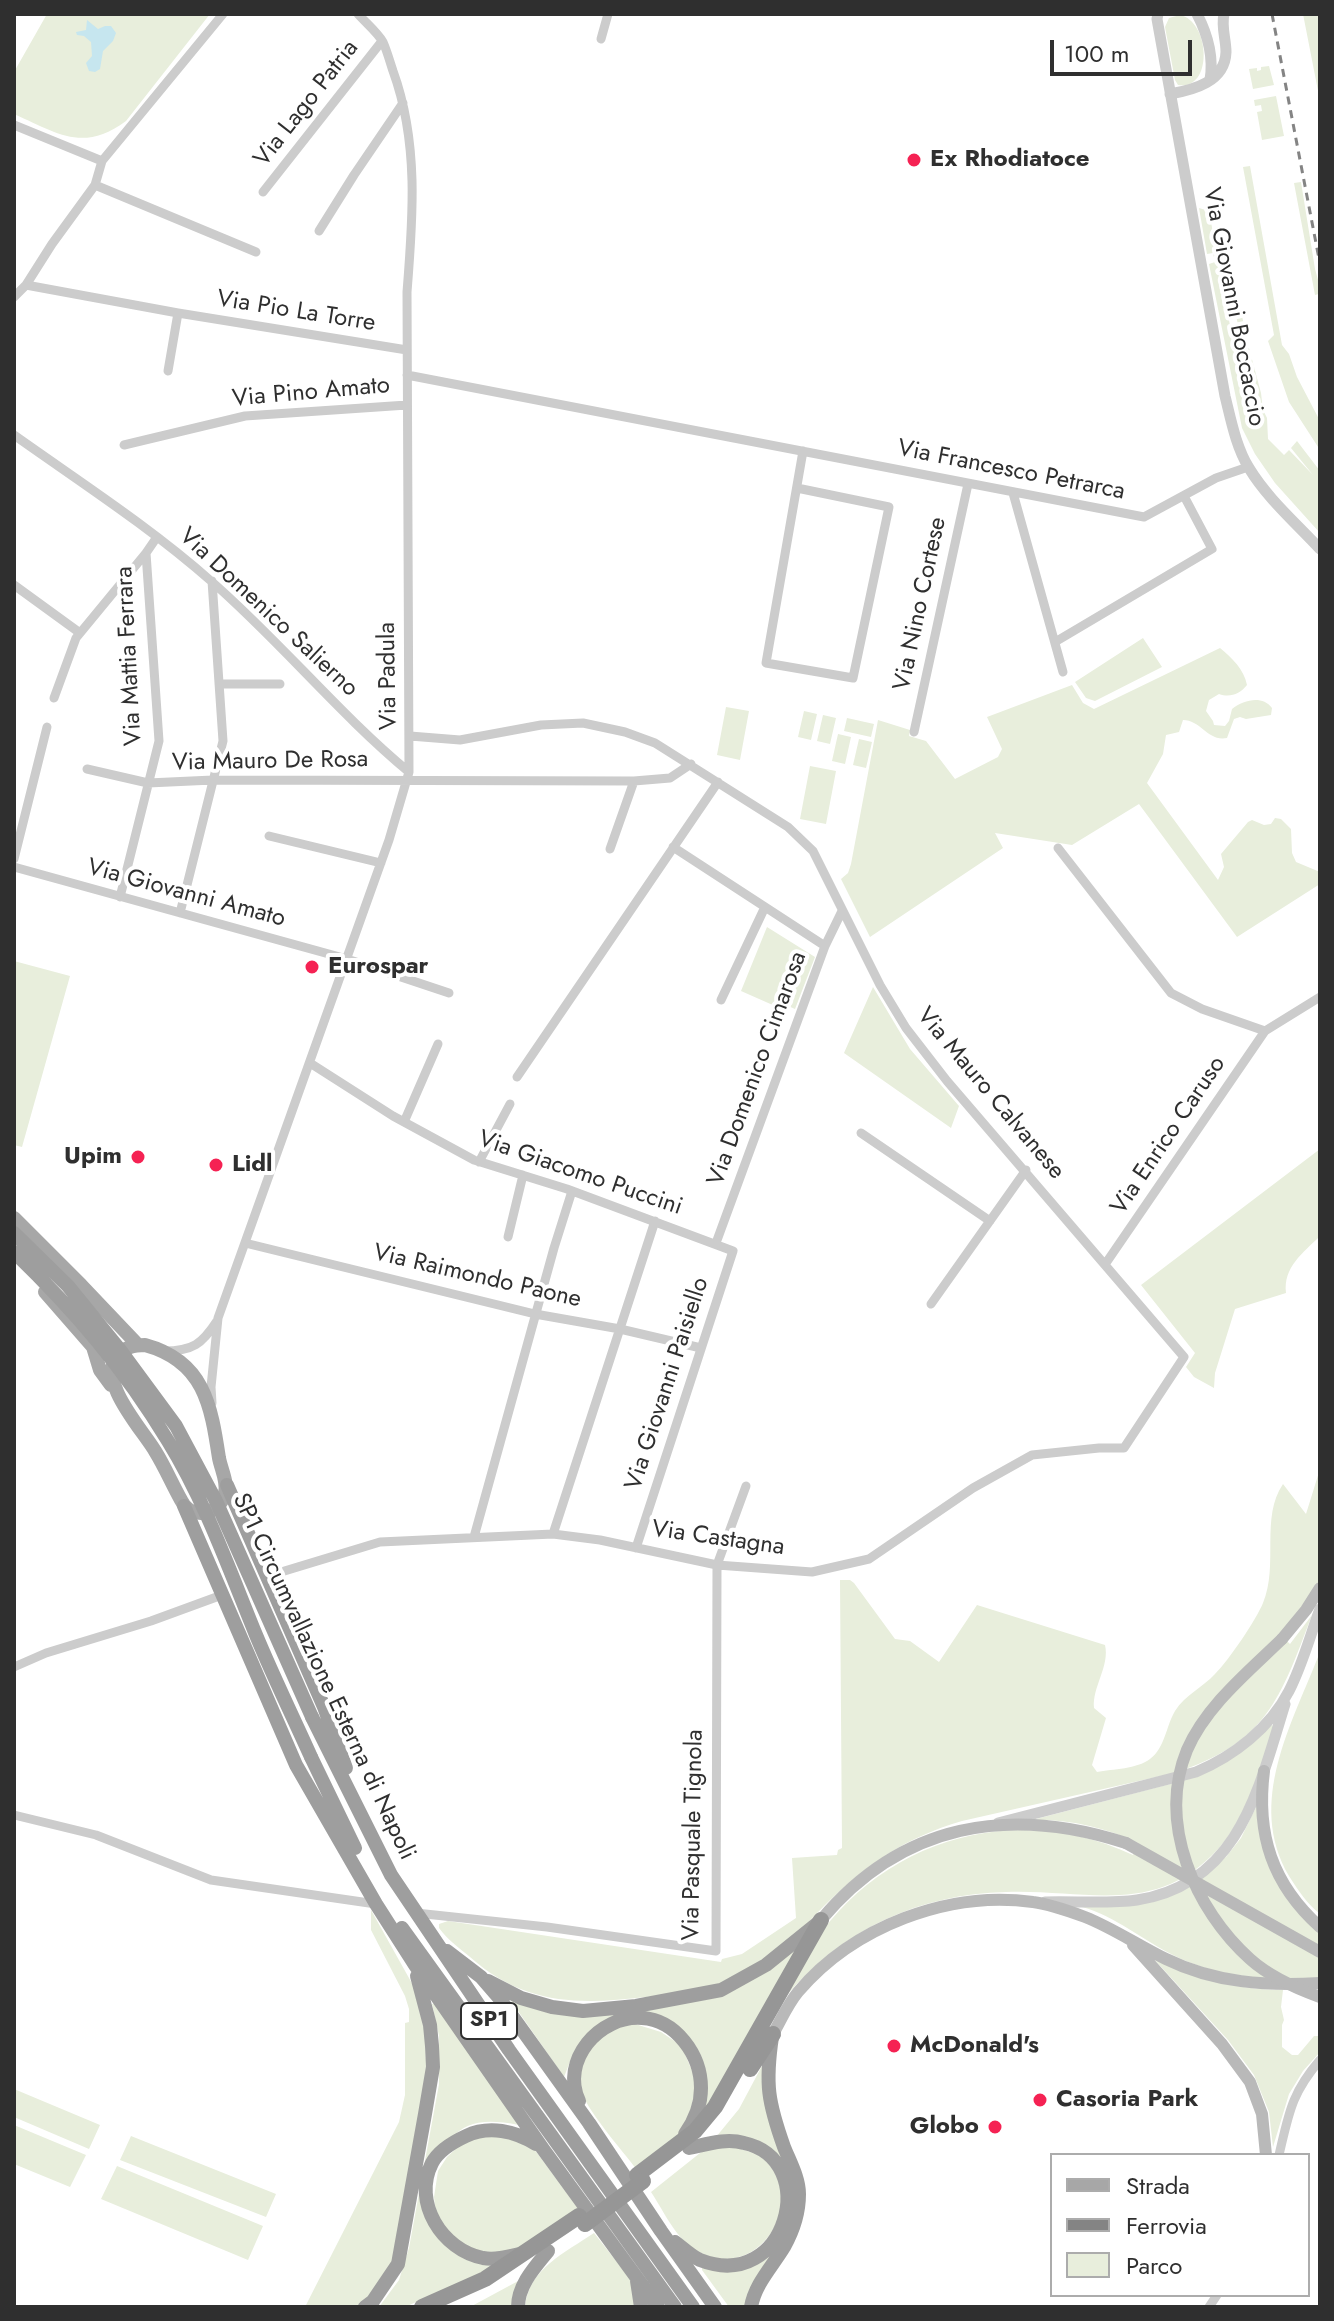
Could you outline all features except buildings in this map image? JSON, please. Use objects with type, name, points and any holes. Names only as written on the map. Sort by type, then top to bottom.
[{"type":"highway","name":"SP1 Circumvallazione Esterna di Napoli","points":[[14,1233],[68,1286],[176,1426],[216,1501],[312,1717],[391,1875],[509,2050],[693,2307]]},
{"type":"highway","name":"SP1 Circumvallazione Esterna di Napoli","points":[[14,1252],[58,1295],[113,1359],[169,1442],[206,1512],[258,1640],[361,1861],[406,1933],[675,2307]]},
{"type":"highway","points":[[227,1485],[324,1707],[348,1774],[354,1804]]},
{"type":"highway","points":[[184,1506],[296,1765],[376,1904],[543,2149],[658,2307]]},
{"type":"highway","points":[[481,1977],[521,1998],[552,2007],[583,2011],[636,2006],[721,1990],[766,1965],[821,1920]]},
{"type":"highway","points":[[669,2151],[695,2131],[715,2107],[821,1920]]},
{"type":"highway","points":[[365,2307],[373,2301],[398,2264],[433,2067],[430,2025],[406,1933]]},
{"type":"highway","name":"SP1","points":[[432,1937],[481,1977],[500,1999],[715,2307]]},
{"type":"highway","points":[[589,2123],[574,2090],[574,2066],[580,2051],[593,2037],[611,2025],[641,2017],[670,2027],[686,2042],[695,2059],[701,2086],[694,2121],[669,2151],[640,2178]]},
{"type":"highway","points":[[422,2307],[485,2279],[582,2220],[640,2178],[689,2148],[707,2133],[723,2112],[773,2034]]},
{"type":"highway","points":[[751,2307],[761,2280],[794,2228],[798,2207],[799,2189],[795,2173],[768,2097],[773,2034]]},
{"type":"highway","points":[[526,2253],[504,2258],[483,2258],[452,2244],[435,2225],[426,2190],[431,2165],[438,2155],[472,2133],[484,2130],[512,2133],[525,2137],[543,2149]]},
{"type":"highway","points":[[661,2231],[697,2259],[735,2266],[768,2248],[780,2234],[787,2216],[786,2183],[775,2162],[762,2150],[746,2143],[724,2141],[689,2148]]},
{"type":"highway","points":[[518,2307],[528,2277],[548,2251],[582,2220]]},
{"type":"highway","points":[[444,2307],[489,2286],[548,2251]]},
{"type":"highway","points":[[636,2276],[641,2307]]},
{"type":"main road","points":[[14,1218],[138,1345]]},
{"type":"main road","points":[[14,1261],[93,1347],[100,1370],[156,1452],[184,1506],[196,1514],[209,1512],[220,1505],[227,1485],[222,1472],[214,1418],[194,1376],[164,1351],[138,1345],[120,1353],[112,1362],[112,1378],[117,1393]]},
{"type":"main road","points":[[1318,1591],[1282,1639],[1216,1706],[1199,1729],[1187,1750],[1178,1794],[1179,1830],[1184,1855],[1208,1908],[1227,1935],[1252,1961],[1278,1978],[1320,1997]]},
{"type":"main road","points":[[1264,1771],[1261,1817],[1271,1858],[1293,1899],[1320,1927]]},
{"type":"main road","points":[[821,1920],[858,1881],[908,1849],[946,1834],[986,1826],[1024,1824],[1063,1827],[1126,1843],[1320,1952]]},
{"type":"main road","points":[[773,2034],[796,1994],[844,1950],[879,1929],[910,1916],[955,1904],[1017,1900],[1036,1902],[1087,1918],[1182,1966],[1217,1977],[1257,1984],[1320,1983]]},
{"type":"main road","points":[[1128,1940],[1222,2044],[1250,2082],[1262,2114],[1266,2153]]},
{"type":"street","points":[[14,297],[26,285],[95,185],[102,161],[223,14]]},
{"type":"street","name":"Via Padula","points":[[214,1418],[211,1387],[218,1318],[381,863],[408,776],[407,292],[413,170],[403,103],[382,41],[358,14]]},
{"type":"street","points":[[601,39],[608,14]]},
{"type":"street","name":"Via Giovanni Boccaccio","points":[[1158,14],[1225,396],[1236,439],[1248,467],[1263,488],[1320,549]]},
{"type":"street","points":[[1197,14],[1208,38],[1210,80]]},
{"type":"street","points":[[1170,94],[1194,90],[1210,80],[1222,65],[1226,54],[1222,23],[1224,14]]},
{"type":"street","name":"Via Lago Patria","points":[[263,192],[382,41]]},
{"type":"street","points":[[319,231],[403,103]]},
{"type":"street","points":[[14,125],[102,161]]},
{"type":"street","points":[[95,185],[256,252]]},
{"type":"street","name":"Via Pio La Torre","points":[[26,285],[407,350]]},
{"type":"street","points":[[168,371],[178,313]]},
{"type":"street","name":"Via Francesco Petrarca","points":[[407,375],[1144,517],[1216,478],[1248,467]]},
{"type":"street","name":"Via Pino Amato","points":[[124,445],[245,416],[407,405]]},
{"type":"street","name":"Via Domenico Salierno","points":[[14,435],[157,537],[212,581],[408,776]]},
{"type":"street","points":[[797,488],[889,507],[853,678],[766,663],[803,451]]},
{"type":"street","name":"Via Nino Cortese","points":[[914,732],[968,484]]},
{"type":"street","points":[[1013,493],[1063,672]]},
{"type":"street","points":[[1055,642],[1212,549],[1184,496]]},
{"type":"street","name":"Via Mattia Ferrara","points":[[54,698],[76,638],[157,537]]},
{"type":"street","name":"Via Mattia Ferrara","points":[[120,897],[159,741],[146,553]]},
{"type":"street","points":[[180,913],[223,741],[212,581]]},
{"type":"street","points":[[14,585],[80,633]]},
{"type":"street","points":[[219,684],[280,684]]},
{"type":"street","name":"Via Mauro Calvanese","points":[[410,736],[460,740],[541,725],[583,723],[625,732],[645,739],[691,764],[788,827],[813,851],[880,985],[906,1028],[947,1081],[1184,1357]]},
{"type":"street","points":[[14,859],[47,727]]},
{"type":"street","name":"Via Mauro De Rosa","points":[[87,769],[148,783],[408,776],[634,781],[670,778],[691,764]]},
{"type":"street","points":[[610,849],[634,781]]},
{"type":"street","points":[[517,1077],[718,782]]},
{"type":"street","points":[[269,836],[381,863]]},
{"type":"street","points":[[673,847],[825,946]]},
{"type":"street","points":[[1058,848],[1171,993],[1202,1009],[1265,1031]]},
{"type":"street","name":"Via Giovanni Amato","points":[[14,867],[347,959],[449,993]]},
{"type":"street","points":[[721,1000],[765,907]]},
{"type":"street","name":"Via Domenico Cimarosa","points":[[716,1243],[825,946],[842,911]]},
{"type":"street","name":"Via Enrico Caruso","points":[[1106,1263],[1265,1031],[1320,997]]},
{"type":"street","points":[[404,1122],[438,1044]]},
{"type":"street","name":"Via Giacomo Puccini","points":[[310,1063],[404,1122],[479,1162],[572,1191],[716,1243]]},
{"type":"street","points":[[479,1162],[510,1104]]},
{"type":"street","points":[[861,1133],[990,1221]]},
{"type":"street","points":[[931,1304],[1026,1170]]},
{"type":"street","points":[[508,1237],[523,1175]]},
{"type":"street","points":[[474,1537],[572,1191]]},
{"type":"street","points":[[553,1534],[655,1221]]},
{"type":"street","name":"Via Raimondo Paone","points":[[245,1243],[535,1314],[701,1348]]},
{"type":"street","name":"Via Giovanni Paisiello","points":[[636,1548],[733,1251],[716,1243]]},
{"type":"street","name":"Via Padula","points":[[164,1351],[201,1342],[218,1318]]},
{"type":"street","name":"Via Castagna","points":[[268,1576],[380,1542],[553,1534],[717,1565],[812,1572],[869,1559],[973,1488],[1032,1455],[1124,1448],[1184,1357]]},
{"type":"street","points":[[717,1565],[746,1486]]},
{"type":"street","name":"Via Pasquale Tignola","points":[[416,1913],[547,1927],[716,1951],[717,1565]]},
{"type":"street","points":[[14,1667],[46,1653],[151,1621],[222,1595]]},
{"type":"street","points":[[1036,1902],[1137,1900],[1180,1886],[1202,1873],[1230,1845],[1250,1808],[1320,1609]]},
{"type":"street","points":[[986,1826],[1196,1772],[1217,1763],[1241,1747],[1258,1730],[1290,1690]]},
{"type":"street","points":[[14,1815],[96,1835],[211,1880],[376,1904]]},
{"type":"street","points":[[1279,2153],[1292,2102],[1320,2060]]},
{"type":"green space","points":[[47,14],[210,14],[126,121],[111,131],[83,138],[57,133],[14,114],[14,72]]},
{"type":"green space","points":[[1303,14],[1320,14],[1320,101]]},
{"type":"green space","points":[[1180,15],[1190,20],[1197,29],[1204,54],[1198,77],[1190,84],[1178,85],[1165,27],[1169,18]]},
{"type":"green space","points":[[1269,66],[1274,85],[1253,89],[1249,69],[1257,68],[1257,71]]},
{"type":"green space","points":[[1276,96],[1284,136],[1262,140],[1257,112],[1262,111],[1261,105],[1255,106],[1254,100]]},
{"type":"green space","points":[[1250,166],[1282,345],[1320,421],[1320,450],[1289,402],[1268,341],[1274,335],[1243,167]]},
{"type":"green space","points":[[1301,182],[1320,300],[1319,294],[1315,295],[1294,183]]},
{"type":"green space","points":[[1199,208],[1209,211],[1239,367],[1250,380],[1227,274],[1234,272],[1246,337],[1267,418],[1268,439],[1284,455],[1289,450],[1313,475],[1291,448],[1297,441],[1320,471],[1320,533],[1275,483],[1242,428],[1209,264],[1215,262],[1213,253],[1207,254]]},
{"type":"green space","points":[[1143,638],[1162,667],[1095,701],[1086,698],[1075,682]]},
{"type":"green space","points":[[1220,648],[1240,669],[1247,685],[1234,694],[1219,694],[1209,700],[1206,711],[1214,725],[1225,726],[1232,709],[1253,700],[1268,704],[1272,708],[1271,715],[1234,719],[1227,738],[1215,737],[1195,723],[1183,720],[1179,732],[1166,735],[1163,754],[1147,783],[1218,880],[1224,867],[1221,854],[1248,822],[1271,824],[1275,818],[1281,819],[1291,829],[1292,853],[1296,862],[1320,872],[1320,884],[1237,937],[1139,804],[1072,845],[995,833],[1003,848],[870,937],[841,879],[848,873],[851,864],[878,720],[910,730],[909,736],[926,741],[955,779],[998,757],[1002,749],[987,717],[1072,685],[1083,703],[1094,709]]},
{"type":"green space","points":[[726,707],[749,711],[740,760],[717,755]]},
{"type":"green space","points":[[804,711],[817,714],[811,740],[798,737]]},
{"type":"green space","points":[[823,715],[836,718],[830,744],[817,741]]},
{"type":"green space","points":[[847,718],[874,724],[871,737],[844,731]]},
{"type":"green space","points":[[838,734],[851,737],[845,764],[832,761]]},
{"type":"green space","points":[[859,739],[872,742],[866,768],[853,765]]},
{"type":"green space","points":[[810,766],[836,771],[826,824],[800,819]]},
{"type":"green space","points":[[767,927],[815,957],[795,1009],[777,1001],[775,1006],[741,991]]},
{"type":"green space","points":[[14,961],[70,976],[22,1147],[14,1145]]},
{"type":"green space","points":[[873,987],[910,1049],[959,1106],[951,1128],[844,1053]]},
{"type":"green space","points":[[1320,1149],[1320,1236],[1291,1268],[1286,1293],[1235,1309],[1215,1373],[1214,1388],[1194,1377],[1186,1367],[1195,1353],[1141,1285]]},
{"type":"green space","points":[[1320,1469],[1320,1580],[1308,1601],[1280,1634],[1290,1644],[1312,1615],[1301,1645],[1279,1694],[1266,1714],[1250,1732],[1205,1761],[1174,1773],[962,1821],[922,1836],[887,1854],[855,1878],[776,1952],[727,1981],[696,1991],[597,2001],[575,2001],[531,1993],[490,1973],[439,1928],[439,1924],[448,1921],[721,1962],[722,1959],[742,1954],[796,1918],[792,1858],[837,1855],[842,1848],[840,1580],[854,1583],[895,1639],[910,1641],[939,1662],[977,1605],[1105,1645],[1105,1661],[1094,1708],[1106,1718],[1092,1765],[1097,1772],[1145,1762],[1159,1749],[1179,1705],[1221,1668],[1260,1610],[1270,1573],[1272,1512],[1283,1484],[1306,1514]]},
{"type":"green space","points":[[1320,1652],[1320,1914],[1289,1876],[1277,1848],[1272,1820],[1278,1763]]},
{"type":"green space","points":[[1272,1725],[1275,1727],[1238,1821],[1219,1848],[1195,1870],[1170,1884],[1145,1892],[1119,1895],[1036,1892],[974,1894],[914,1908],[858,1934],[833,1951],[787,1995],[830,1921],[868,1884],[902,1861],[938,1845],[976,1834],[1015,1830],[1055,1832],[1094,1840],[1133,1855],[1138,1843],[1113,1833],[1086,1825],[1032,1820],[1174,1783]]},
{"type":"green space","points":[[1259,1801],[1270,1865],[1320,1927],[1320,1978],[1264,1978],[1210,1969],[1175,1956],[1106,1916],[1082,1907],[1148,1902],[1226,1857],[1241,1838]]},
{"type":"green space","points":[[371,1910],[414,1987],[424,2020],[427,2080],[394,2263],[360,2307],[305,2307],[399,2122],[405,2095],[405,2023],[409,2022],[409,2009],[371,1930]]},
{"type":"green space","points":[[802,1941],[706,2108],[706,2071],[696,2046],[637,2013],[580,2045],[564,2077],[509,1998],[551,2011],[705,1999]]},
{"type":"green space","points":[[1153,1958],[1216,1982],[1283,1990],[1282,2047],[1292,2055],[1298,2055],[1314,2036],[1320,2036],[1320,2052],[1289,2094],[1273,2147],[1269,2112],[1254,2075],[1228,2040]]},
{"type":"green space","points":[[436,2003],[519,2125],[482,2122],[459,2131],[424,2182],[450,2249],[465,2259],[492,2268],[405,2307],[379,2307],[399,2280],[409,2248],[439,2084],[439,2036],[432,2004]]},
{"type":"green space","points":[[635,2024],[661,2032],[676,2042],[683,2049],[697,2083],[686,2129],[637,2170],[589,2106],[579,2079],[582,2062],[596,2040],[613,2029]]},
{"type":"green space","points":[[763,2064],[788,2168],[716,2137],[739,2109]]},
{"type":"green space","points":[[14,2089],[100,2125],[89,2149],[14,2117]]},
{"type":"green space","points":[[14,2125],[86,2155],[70,2187],[14,2164]]},
{"type":"green space","points":[[495,2134],[532,2146],[580,2211],[520,2252],[495,2257],[455,2242],[436,2214],[434,2197],[438,2171],[447,2157],[460,2145],[478,2136]]},
{"type":"green space","points":[[131,2136],[276,2194],[266,2217],[120,2160]]},
{"type":"green space","points":[[733,2146],[766,2161],[778,2179],[781,2198],[779,2217],[770,2234],[757,2248],[741,2257],[722,2259],[701,2253],[685,2242],[651,2192],[707,2149]]},
{"type":"green space","points":[[117,2166],[263,2226],[248,2260],[101,2199]]},
{"type":"green space","points":[[594,2233],[628,2276],[634,2287],[636,2307],[525,2307],[533,2282],[541,2272]]},
{"type":"green space","points":[[778,2245],[748,2307],[729,2307],[702,2270],[702,2266],[710,2268]]},
{"type":"green space","points":[[520,2280],[516,2307],[470,2307]]},
{"type":"water","points":[[87,20],[98,29],[111,26],[116,33],[103,51],[100,69],[95,72],[89,71],[86,63],[92,56],[91,42],[76,32],[86,30]]},
{"type":"railway","points":[[1272,14],[1320,264]]},
{"type":"place","name":"Ex Rhodiatoce","points":[[914,160]]},
{"type":"place","name":"Eurospar","points":[[312,967]]},
{"type":"place","name":"Upim","points":[[138,1157]]},
{"type":"place","name":"Lidl","points":[[216,1165]]},
{"type":"place","name":"McDonald's","points":[[894,2046]]},
{"type":"place","name":"Casoria Park","points":[[1040,2100]]},
{"type":"place","name":"Globo","points":[[995,2127]]}]
